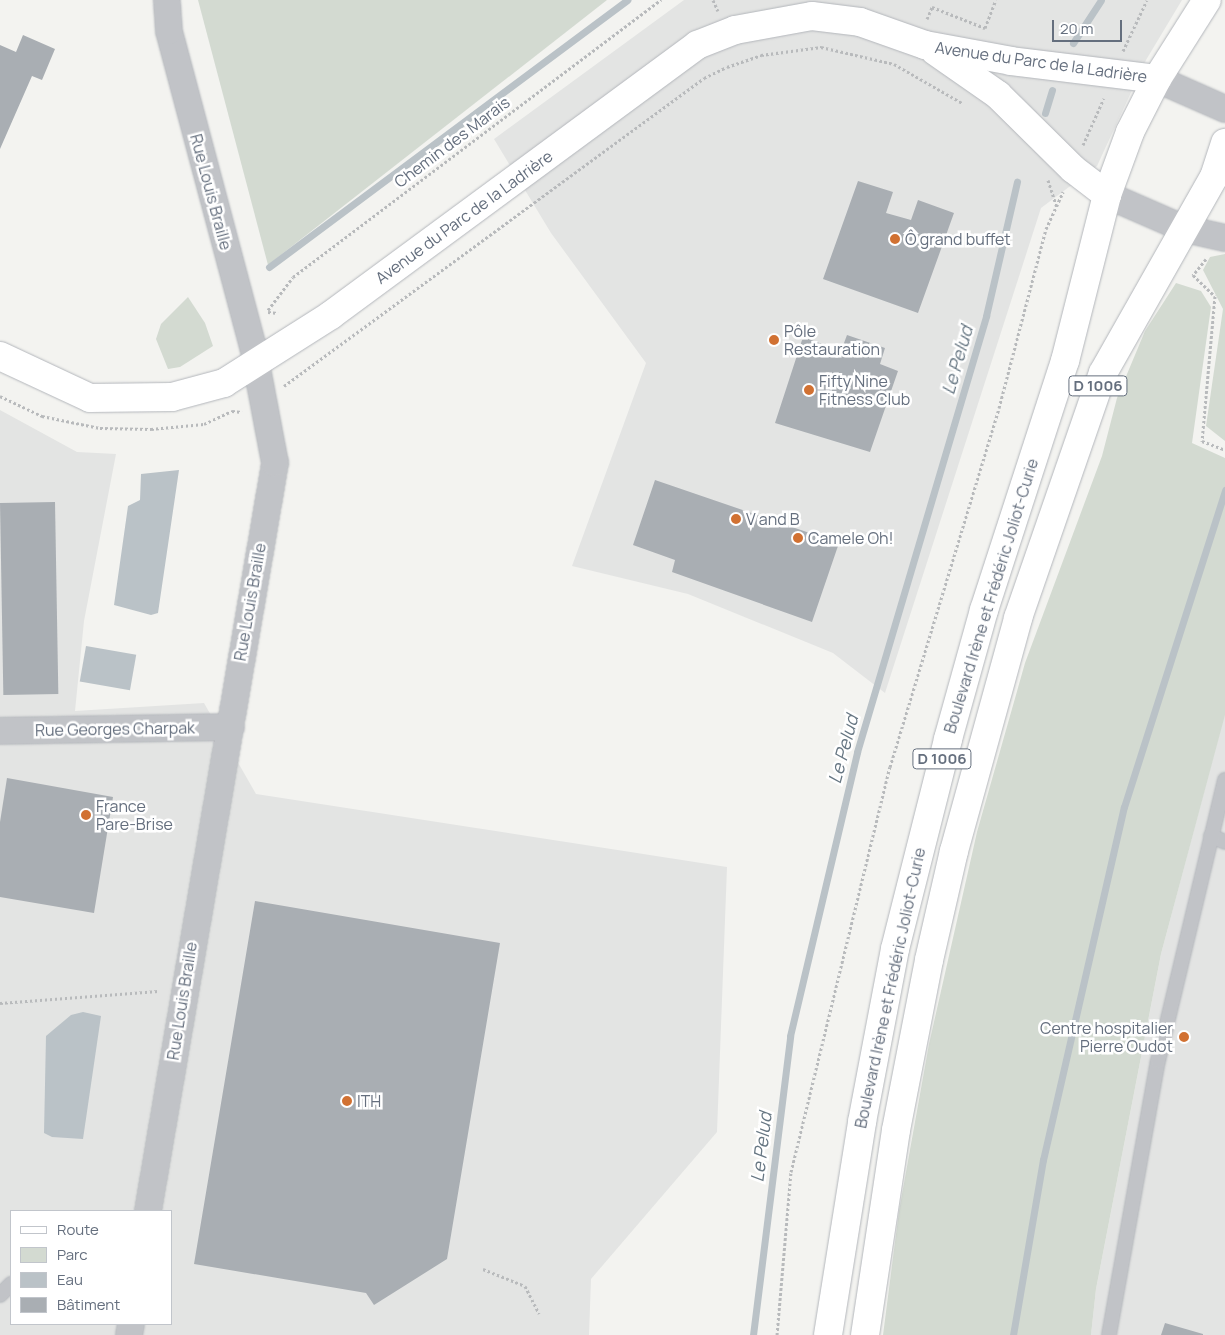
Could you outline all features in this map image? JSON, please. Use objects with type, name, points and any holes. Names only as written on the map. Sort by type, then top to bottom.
[{"type":"main road","name":"Boulevard Irène et Frédéric Joliot-Curie","points":[[828,1335],[862,1122],[920,841],[984,610],[1065,361],[1107,195],[1130,132],[1157,79],[1206,0]]},
{"type":"main road","name":"Avenue du Parc de la Ladrière","points":[[0,356],[90,398],[172,397],[224,383],[257,365],[697,45],[735,30],[813,8],[921,43],[1012,61],[1157,79]]},
{"type":"main road","name":"Avenue du Parc de la Ladrière","points":[[921,43],[998,95],[1073,169],[1107,195]]},
{"type":"main road","name":"Boulevard Irène et Frédéric Joliot-Curie","points":[[865,1335],[896,1130],[929,960],[954,852],[1018,618],[1102,373],[1214,177],[1225,143]]},
{"type":"street","name":"Rue Louis Braille","points":[[148,1210],[275,464],[257,365],[169,31],[167,0]]},
{"type":"street","points":[[1157,79],[1225,109]]},
{"type":"street","points":[[1107,195],[1185,230],[1225,238]]},
{"type":"street","name":"Rue Georges Charpak","points":[[0,731],[230,726]]},
{"type":"lane","points":[[1109,1335],[1158,1062],[1225,780]]},
{"type":"lane","points":[[1211,836],[1225,842]]},
{"type":"lane","points":[[0,1295],[10,1285]]},
{"type":"path","name":"Chemin des Marais","points":[[266,312],[292,277],[661,0]]},
{"type":"path","points":[[921,43],[932,7],[985,28],[996,0]]},
{"type":"path","points":[[282,387],[704,78],[727,67],[761,55],[821,46],[894,64],[966,106]]},
{"type":"path","points":[[1046,175],[1058,208]]},
{"type":"path","points":[[776,1335],[791,1172],[890,767],[1000,408],[1046,229],[1058,208],[1064,187]]},
{"type":"path","points":[[1193,275],[1215,296],[1202,441],[1225,450]]},
{"type":"path","points":[[0,1004],[159,991]]},
{"type":"path","points":[[483,1269],[526,1286],[539,1314]]},
{"type":"shaded area","points":[[684,0],[1182,0],[1146,60],[1097,166],[1041,208],[885,693],[833,653],[688,594],[572,566],[646,363],[551,233],[494,139]]},
{"type":"shaded area","points":[[0,410],[77,452],[116,454],[84,621],[75,711],[204,703],[256,794],[727,867],[717,1132],[591,1279],[589,1335],[0,1335]]},
{"type":"shaded area","name":"Centre hospitalier Pierre Oudot","points":[[1225,713],[1225,1335],[1091,1335],[1096,1289],[1161,954]]},
{"type":"green space","points":[[198,0],[607,0],[268,265]]},
{"type":"green space","points":[[1225,254],[1225,441],[1206,426],[1223,309],[1203,270],[1210,257]]},
{"type":"green space","points":[[1176,283],[1201,291],[1211,307],[1192,443],[1225,458],[1225,715],[1161,954],[1096,1289],[1091,1335],[883,1335],[899,1211],[929,1044],[977,832],[1025,663],[1102,456],[1117,398],[1145,331]]},
{"type":"green space","points":[[188,297],[205,323],[213,346],[180,367],[168,369],[156,339],[161,324]]},
{"type":"water","points":[[179,470],[158,613],[151,615],[114,605],[128,506],[140,500],[141,474]]},
{"type":"water","points":[[86,646],[136,655],[130,690],[80,681]]},
{"type":"water","points":[[83,1012],[101,1016],[83,1139],[52,1137],[44,1133],[46,1036],[71,1015]]},
{"type":"building","points":[[23,35],[55,49],[42,80],[32,76],[0,149],[0,45],[16,52]]},
{"type":"building","points":[[858,181],[893,192],[886,213],[911,220],[918,200],[954,213],[918,313],[823,279]]},
{"type":"building","points":[[847,335],[885,348],[880,364],[898,371],[870,452],[775,423],[803,337],[841,351]]},
{"type":"building","points":[[655,480],[839,543],[812,622],[672,572],[675,560],[633,545]]},
{"type":"building","points":[[55,502],[58,694],[3,695],[0,503]]},
{"type":"building","points":[[7,778],[113,797],[94,913],[0,897],[0,822]]},
{"type":"building","name":"ITH","points":[[255,901],[500,943],[447,1259],[374,1305],[366,1293],[194,1264]]},
{"type":"building","points":[[1165,1323],[1203,1334],[1203,1335],[1161,1335]]},
{"type":"waterway","points":[[269,267],[627,0]]},
{"type":"waterway","name":"Le Pelud","points":[[1073,43],[1101,0]]},
{"type":"waterway","points":[[1045,113],[1052,90]]},
{"type":"waterway","name":"Le Pelud","points":[[753,1335],[790,1036],[857,752],[986,316],[1017,182]]},
{"type":"waterway","name":"Le Pelud","points":[[1013,1335],[1043,1160],[1124,807],[1225,490]]},
{"type":"place","name":"Ô grand buffet","points":[[895,239]]},
{"type":"place","name":"Pôle Restauration","points":[[774,340]]},
{"type":"place","name":"Fifty Nine Fitness Club","points":[[809,390]]},
{"type":"place","name":"V and B","points":[[736,519]]},
{"type":"place","name":"Camele Oh!","points":[[798,538]]},
{"type":"place","name":"France Pare-Brise","points":[[86,815]]},
{"type":"place","name":"Centre hospitalier Pierre Oudot","points":[[1184,1037]]},
{"type":"place","name":"ITH","points":[[347,1101]]}]
